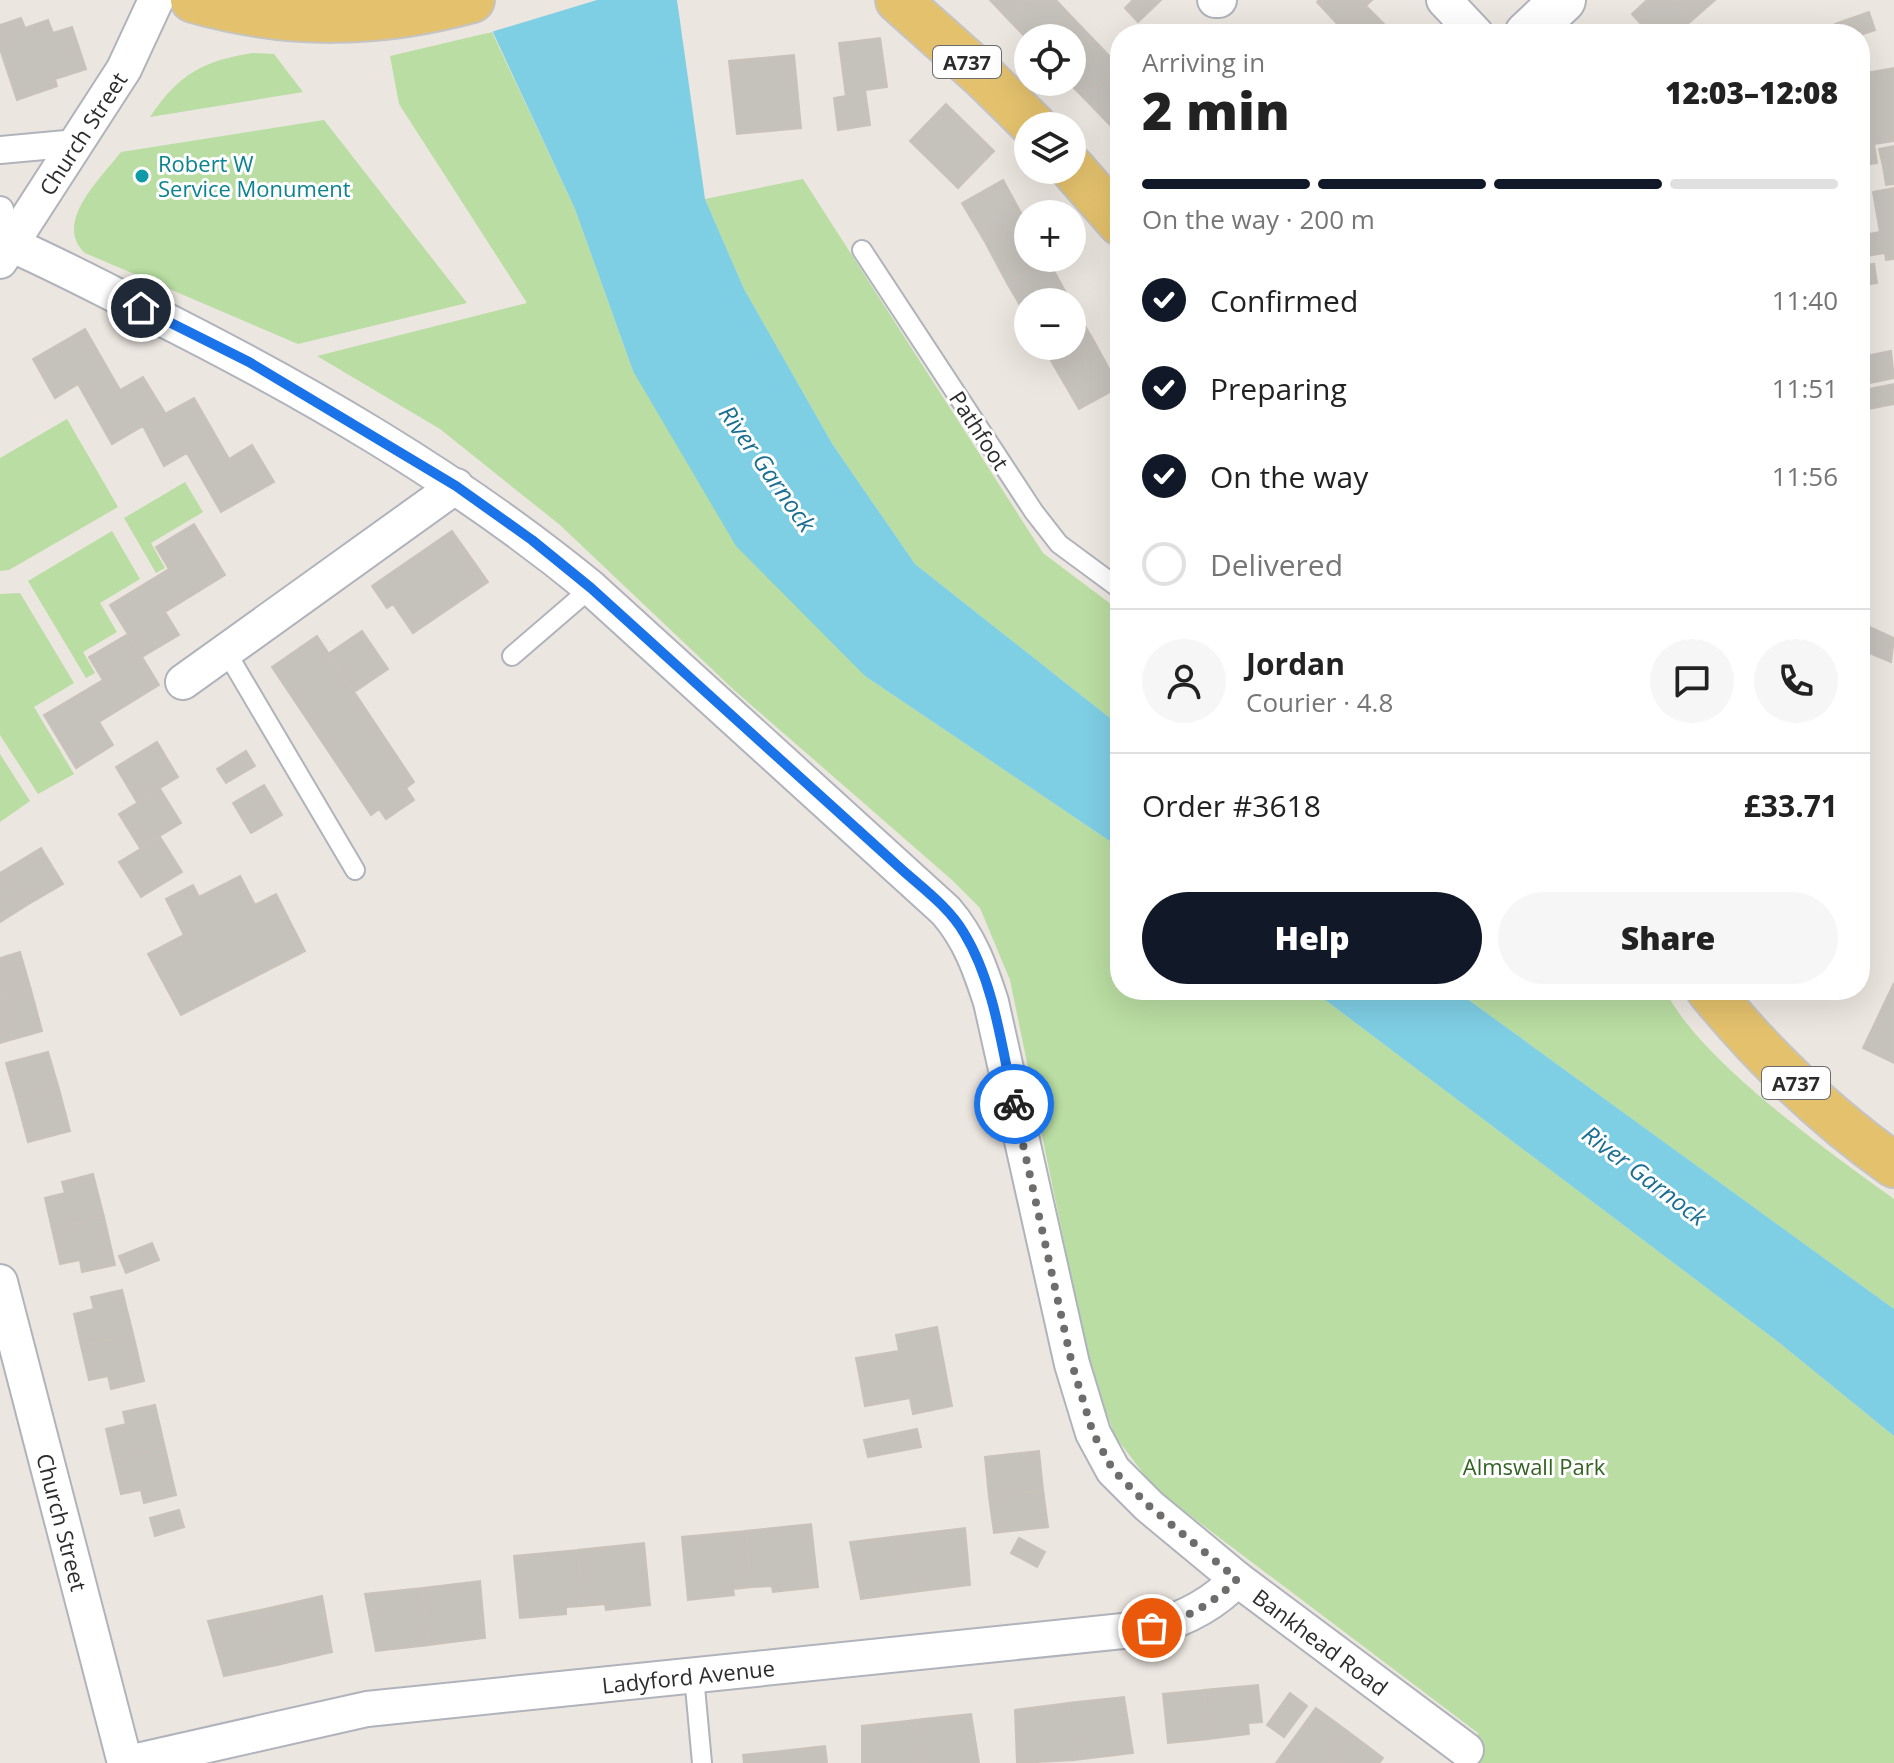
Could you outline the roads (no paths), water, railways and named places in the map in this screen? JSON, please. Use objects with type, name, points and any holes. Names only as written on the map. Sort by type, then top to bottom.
[{"type":"main road","points":[[193,0],[286,20],[322,22],[425,13],[472,0]]},
{"type":"main road","name":"A737","points":[[898,0],[1020,112]]},
{"type":"main road","points":[[1538,24],[1563,0]]},
{"type":"main road","points":[[1086,184],[1110,212]]},
{"type":"main road","name":"A737","points":[[1718,1000],[1776,1066],[1856,1138],[1894,1165]]},
{"type":"street","name":"Church Street","points":[[5,252],[124,69],[156,0]]},
{"type":"street","points":[[1444,0],[1467,24]]},
{"type":"street","points":[[0,150],[77,143]]},
{"type":"street","points":[[0,210],[5,252]]},
{"type":"street","name":"Bankhead Road","points":[[5,252],[249,362],[456,486],[532,540],[591,588],[946,911],[963,930],[975,953],[994,1017],[1072,1364],[1093,1433],[1113,1470],[1149,1506],[1237,1579],[1463,1756]]},
{"type":"street","points":[[183,682],[456,486]]},
{"type":"street","name":"Church Street","points":[[0,1282],[10,1363],[127,1763]]},
{"type":"street","name":"Ladyford Avenue","points":[[127,1763],[367,1709],[1152,1628],[1179,1620],[1223,1594],[1237,1579]]},
{"type":"lane","name":"Pathfoot","points":[[862,250],[1034,512],[1059,544],[1110,582]]},
{"type":"lane","points":[[512,656],[591,588]]},
{"type":"lane","points":[[227,653],[355,870]]},
{"type":"lane","points":[[694,1676],[702,1763]]},
{"type":"water","name":"River Garnock","points":[[478,0],[677,0],[705,199],[744,289],[833,445],[915,564],[1110,718],[1110,841],[865,676],[736,546],[633,371],[575,209]]},
{"type":"water","name":"River Garnock","points":[[1325,1000],[1469,1000],[1894,1309],[1894,1436],[1777,1341]]},
{"type":"place","name":"Robert W Service Monument","points":[[142,176]]},
{"type":"park label","name":"Almswall Park","points":[[1534,1466]]}]
